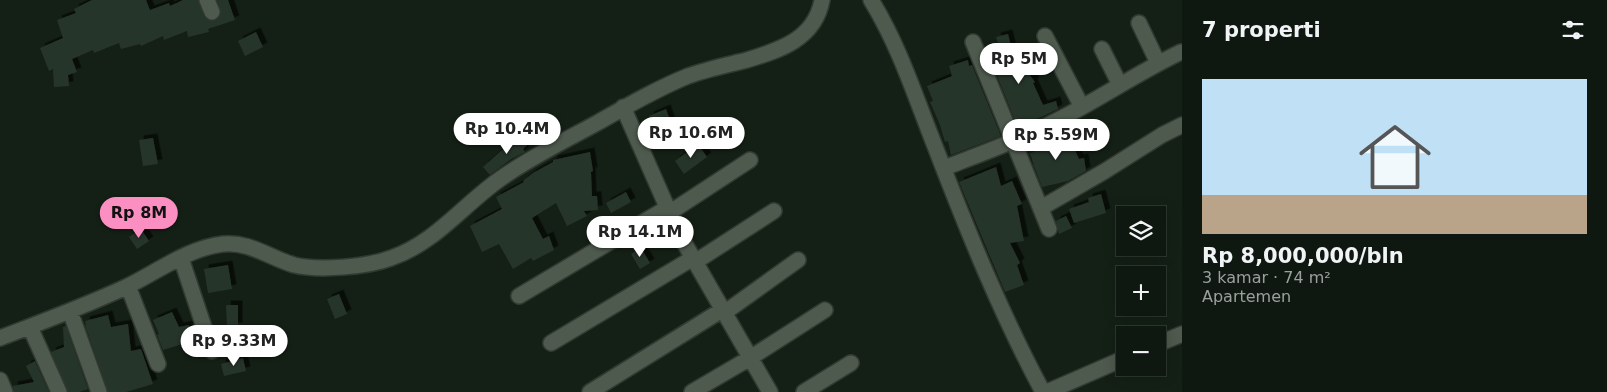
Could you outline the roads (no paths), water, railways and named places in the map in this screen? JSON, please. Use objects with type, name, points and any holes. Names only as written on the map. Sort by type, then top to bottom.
[{"type":"street","points":[[0,338],[128,286],[199,250],[226,244],[253,248],[288,262],[308,267],[341,267],[389,260],[425,241],[480,193],[552,146],[623,108],[690,76],[760,56],[798,39],[812,26],[822,0]]},
{"type":"street","points":[[871,0],[903,63],[990,286],[1043,392]]},
{"type":"street","points":[[1139,24],[1158,63]]},
{"type":"street","points":[[1045,36],[1082,106]]},
{"type":"street","points":[[974,42],[1049,229]]},
{"type":"street","points":[[1102,49],[1120,85]]},
{"type":"street","points":[[944,168],[1013,142],[1181,52]]},
{"type":"street","points":[[623,108],[678,232],[770,392]]},
{"type":"street","points":[[1041,208],[1105,172],[1162,135],[1182,125]]},
{"type":"street","points":[[519,296],[750,160]]},
{"type":"street","points":[[550,342],[694,260],[774,211]]},
{"type":"street","points":[[180,258],[212,351]]},
{"type":"street","points":[[590,392],[723,311],[798,260]]},
{"type":"street","points":[[128,286],[158,364]]},
{"type":"street","points":[[70,310],[99,392]]},
{"type":"street","points":[[692,392],[825,310]]},
{"type":"street","points":[[30,327],[59,392]]},
{"type":"street","points":[[1166,341],[1182,334]]},
{"type":"street","points":[[1047,392],[1116,362]]},
{"type":"street","points":[[804,392],[851,363]]},
{"type":"street","points":[[0,380],[5,392]]}]
